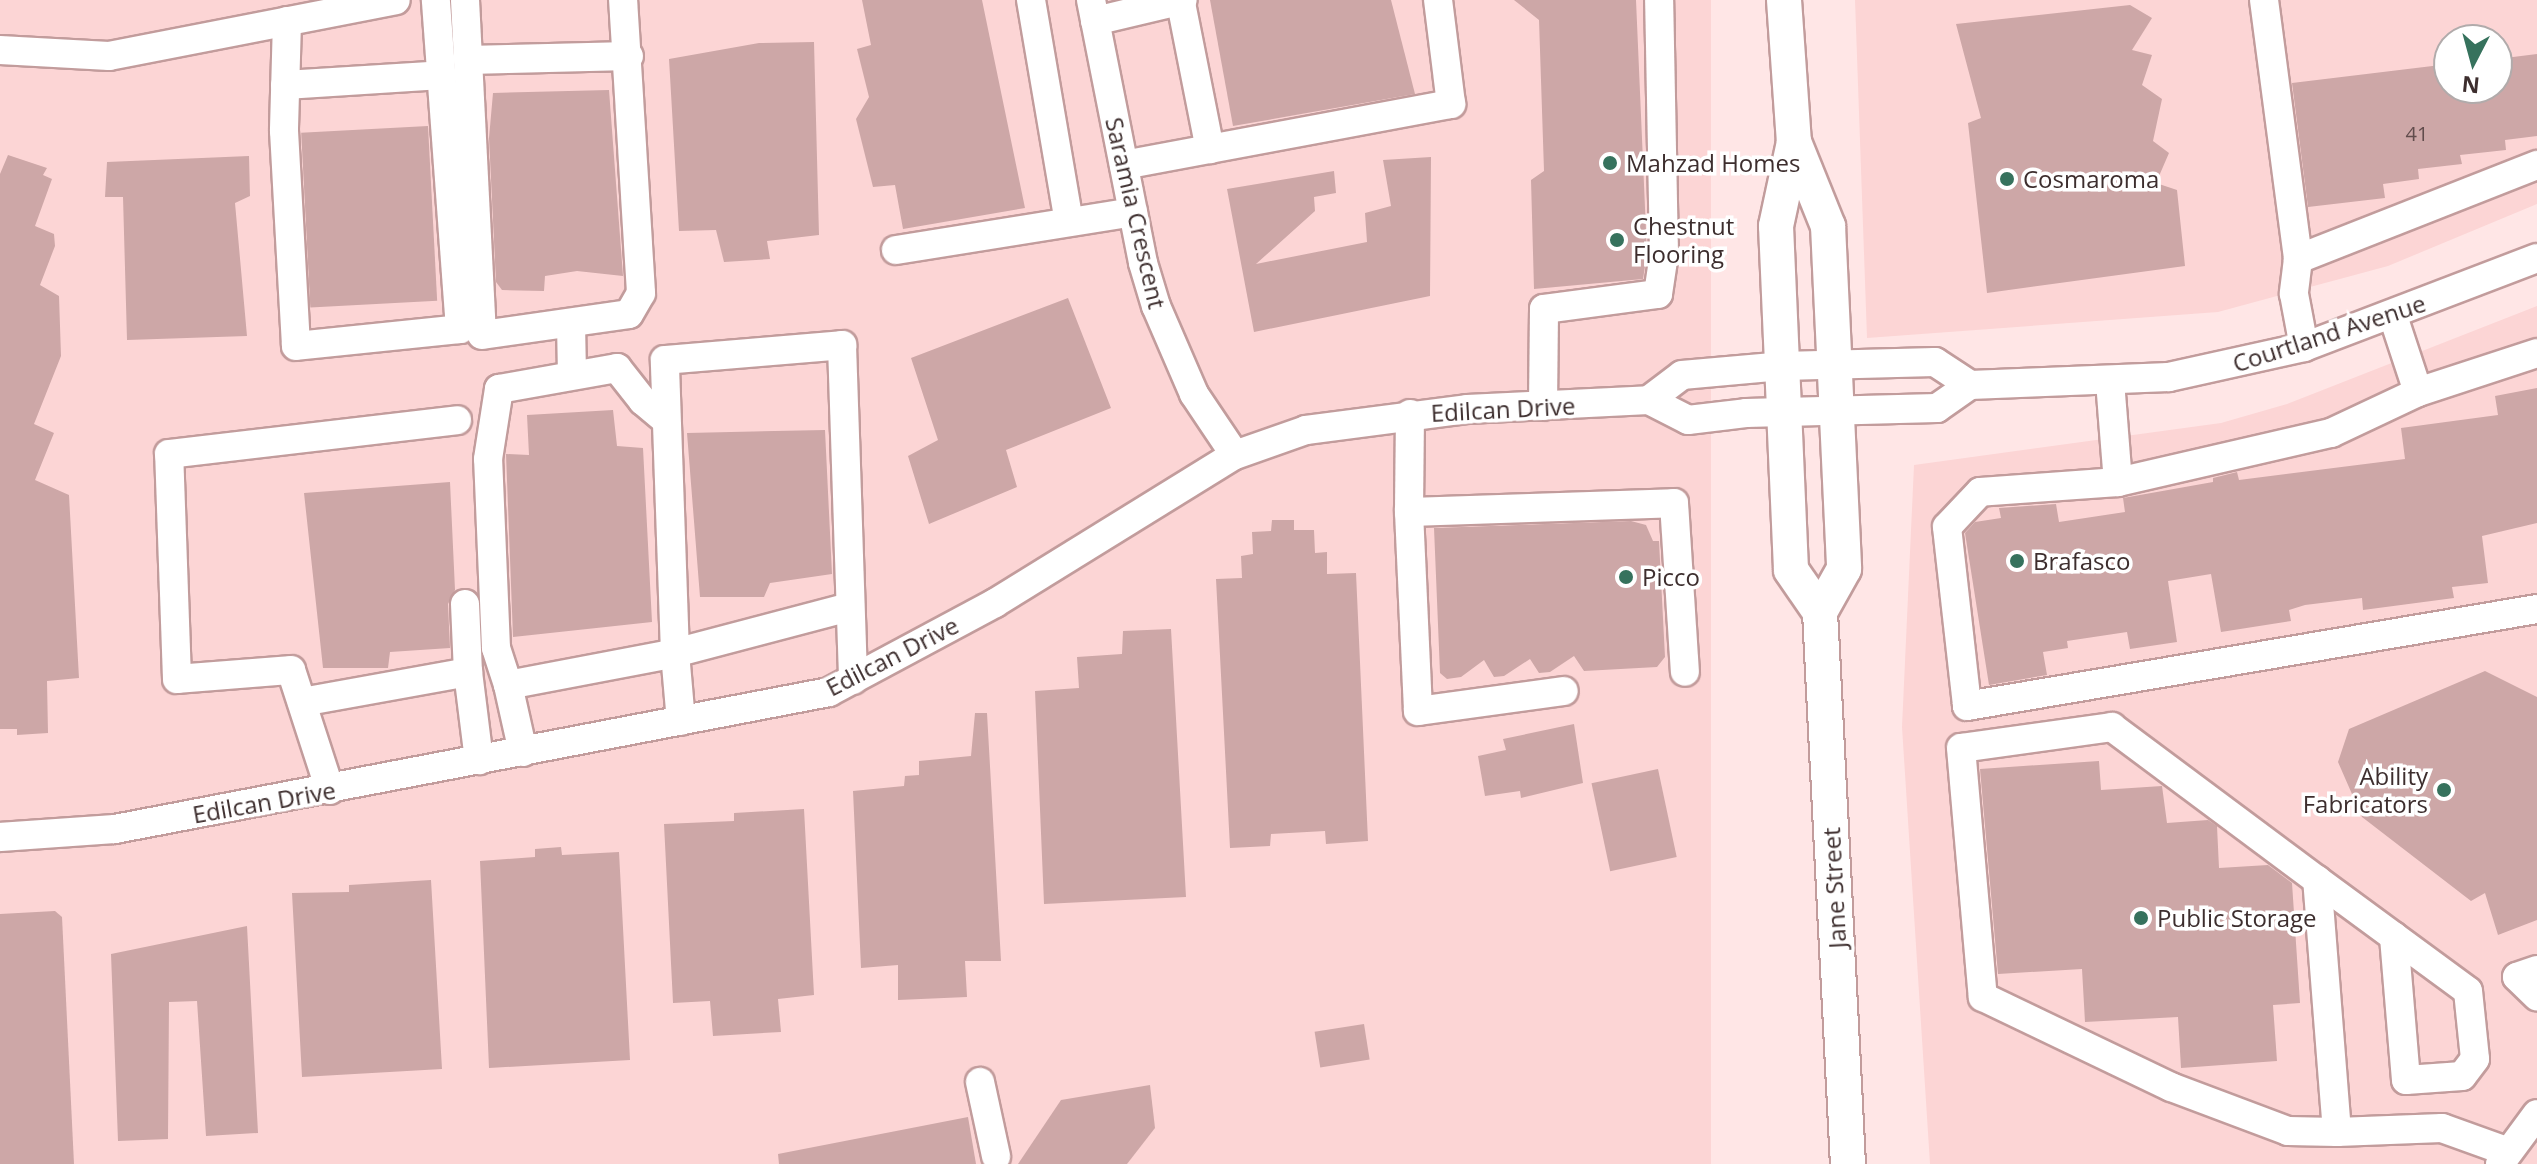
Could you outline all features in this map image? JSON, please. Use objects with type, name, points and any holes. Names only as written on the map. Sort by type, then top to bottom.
[{"type":"main road","points":[[1784,0],[1794,142],[1776,226],[1791,570],[1820,612],[1844,569],[1828,226],[1794,142]]},
{"type":"main road","name":"Jane Street","points":[[1820,612],[1848,1164]]},
{"type":"street","points":[[0,50],[109,56],[396,0]]},
{"type":"street","points":[[287,21],[285,85],[296,346],[460,329],[436,0]]},
{"type":"street","points":[[465,0],[482,335],[629,314],[641,293],[629,56],[623,0]]},
{"type":"street","points":[[1031,0],[1069,222]]},
{"type":"street","points":[[1124,165],[1451,104],[1438,0]]},
{"type":"street","points":[[1543,406],[1544,309],[1658,294],[1664,254],[1659,0]]},
{"type":"street","points":[[2264,0],[2298,259],[2294,294],[2304,347]]},
{"type":"street","points":[[1093,10],[1182,2],[1210,149]]},
{"type":"street","name":"Saramia Crescent","points":[[1093,10],[1143,263],[1173,353],[1235,455]]},
{"type":"street","points":[[468,60],[629,56]]},
{"type":"street","points":[[285,85],[442,75]]},
{"type":"street","points":[[2298,259],[2537,165]]},
{"type":"street","points":[[896,250],[1133,212]]},
{"type":"street","name":"Courtland Avenue","points":[[1970,385],[2110,381],[2215,369],[2304,347],[2393,316],[2537,258]]},
{"type":"street","points":[[2393,316],[2418,392]]},
{"type":"street","points":[[571,323],[572,375]]},
{"type":"street","points":[[681,721],[675,653],[665,360],[842,345],[853,680]]},
{"type":"street","points":[[2537,353],[2418,392],[2331,433],[2118,482],[1980,492],[1947,527],[1967,706],[2537,609]]},
{"type":"street","points":[[1935,362],[1970,385],[1937,408],[1784,412],[1688,420],[1649,400],[1682,375],[1834,364],[1935,362]]},
{"type":"street","points":[[523,752],[496,648],[488,459],[499,389],[617,368],[643,401],[666,420]]},
{"type":"street","points":[[2110,381],[2118,482]]},
{"type":"street","name":"Edilcan Drive","points":[[0,837],[115,829],[829,692],[995,603],[1235,455],[1306,430],[1410,414],[1649,400]]},
{"type":"street","points":[[1410,414],[1409,512],[1418,711],[1564,691]]},
{"type":"street","points":[[330,790],[291,670],[177,679],[169,454],[457,420]]},
{"type":"street","points":[[1409,512],[1674,503],[1685,672]]},
{"type":"street","points":[[465,604],[468,672],[479,760]]},
{"type":"street","points":[[508,685],[675,653],[849,607]]},
{"type":"street","points":[[302,702],[468,672]]},
{"type":"street","points":[[2394,937],[2406,1080],[2462,1076],[2475,1059],[2468,991],[2112,727],[1961,748],[1983,997],[2185,1093],[2288,1131],[2442,1128],[2503,1157],[2537,1114]]},
{"type":"street","points":[[2317,880],[2337,1132]]},
{"type":"street","points":[[2537,970],[2517,977],[2537,996]]},
{"type":"street","points":[[980,1082],[996,1156]]},
{"type":"shaded area","points":[[0,0],[1711,0],[1711,1164],[0,1164]]},
{"type":"shaded area","points":[[1855,0],[2537,0],[2537,204],[2388,266],[2218,312],[1867,338]]},
{"type":"shaded area","points":[[2537,306],[2537,1164],[1930,1164],[1902,727],[1914,465],[2221,423],[2287,404]]},
{"type":"building","points":[[862,0],[982,0],[1025,208],[903,229],[895,185],[873,187],[856,119],[869,97],[857,49],[871,45]]},
{"type":"building","points":[[1210,0],[1391,0],[1415,94],[1233,126]]},
{"type":"building","points":[[1514,0],[1636,0],[1647,254],[1643,279],[1534,289],[1531,180],[1544,171],[1539,20]]},
{"type":"building","points":[[2130,5],[2152,18],[2132,50],[2152,55],[2142,85],[2162,99],[2153,141],[2169,153],[2156,183],[2177,190],[2185,266],[1987,293],[1968,123],[1981,118],[1956,24]]},
{"type":"building","points":[[814,42],[819,235],[767,241],[770,259],[724,262],[716,230],[679,231],[669,59],[759,43]]},
{"type":"building","points":[[2537,54],[2537,136],[2505,140],[2506,150],[2460,155],[2462,164],[2418,169],[2419,179],[2383,184],[2385,198],[2308,207],[2292,83],[2433,66],[2433,104],[2513,104],[2513,57]]},
{"type":"building","points":[[609,90],[623,276],[577,271],[545,276],[544,291],[502,290],[496,282],[489,138],[493,93]]},
{"type":"building","points":[[428,126],[437,301],[310,307],[301,133]]},
{"type":"building","points":[[8,155],[47,168],[43,175],[52,179],[35,226],[54,234],[55,246],[40,285],[59,296],[61,356],[34,424],[54,433],[35,480],[69,495],[79,678],[47,681],[48,733],[17,735],[17,729],[0,729],[0,174]]},
{"type":"building","points":[[249,156],[250,196],[235,203],[247,336],[127,340],[123,197],[105,197],[107,162]]},
{"type":"building","points":[[1431,157],[1430,296],[1254,332],[1227,189],[1334,171],[1336,193],[1314,197],[1315,211],[1256,264],[1367,242],[1365,213],[1391,206],[1383,160]]},
{"type":"building","points":[[1068,298],[1111,408],[1006,450],[1017,487],[929,524],[908,456],[938,440],[911,358]]},
{"type":"building","points":[[2537,388],[2537,523],[2482,536],[2488,583],[2452,587],[2454,598],[2363,610],[2362,598],[2305,605],[2289,610],[2291,621],[2221,632],[2211,574],[2168,581],[2177,642],[2130,649],[2127,632],[2067,641],[2068,648],[2043,652],[2047,675],[1989,685],[1965,533],[1975,522],[2001,518],[1999,508],[2056,504],[2059,522],[2125,512],[2123,498],[2213,482],[2213,478],[2237,472],[2239,480],[2405,459],[2401,428],[2498,415],[2495,396]]},
{"type":"building","points":[[613,410],[617,446],[643,448],[652,622],[513,637],[506,454],[529,455],[527,415]]},
{"type":"building","points":[[825,430],[832,574],[770,583],[764,597],[700,597],[687,433]]},
{"type":"building","points":[[450,482],[455,590],[448,604],[450,648],[390,652],[388,668],[323,668],[304,493]]},
{"type":"building","points":[[1272,520],[1294,520],[1294,530],[1314,530],[1315,553],[1327,552],[1327,574],[1356,573],[1368,841],[1326,844],[1325,831],[1271,834],[1270,846],[1230,848],[1216,579],[1242,578],[1241,556],[1253,554],[1252,532],[1271,531]]},
{"type":"building","points":[[1631,521],[1646,525],[1653,541],[1659,541],[1665,657],[1657,667],[1584,671],[1574,656],[1550,672],[1539,673],[1530,659],[1504,676],[1494,677],[1484,660],[1461,677],[1447,679],[1440,673],[1434,528]]},
{"type":"building","points":[[1171,629],[1186,897],[1044,904],[1035,691],[1079,688],[1077,657],[1122,654],[1123,631]]},
{"type":"building","name":"Ability Fabricators","points":[[2485,671],[2537,697],[2537,920],[2498,935],[2485,893],[2471,901],[2362,817],[2338,762],[2349,729]]},
{"type":"building","points":[[975,713],[987,713],[1001,961],[965,961],[967,997],[898,1000],[898,965],[861,968],[853,791],[904,786],[905,776],[919,775],[919,761],[971,756]]},
{"type":"building","points":[[1574,724],[1583,783],[1521,798],[1520,791],[1485,796],[1478,756],[1506,750],[1503,739]]},
{"type":"building","name":"Public Storage","points":[[2099,761],[2101,790],[2162,786],[2167,823],[2208,820],[2217,826],[2219,868],[2268,865],[2292,883],[2300,1003],[2273,1005],[2277,1061],[2181,1068],[2178,1017],[2085,1022],[2082,969],[1998,974],[1980,769]]},
{"type":"building","points":[[1658,769],[1677,857],[1610,871],[1591,783]]},
{"type":"building","points":[[804,809],[814,995],[778,999],[781,1032],[713,1036],[710,1001],[673,1003],[664,824],[734,821],[734,813]]},
{"type":"building","points":[[561,847],[562,855],[619,852],[630,1060],[489,1068],[480,861],[535,857],[535,849]]},
{"type":"building","points":[[431,880],[442,1069],[302,1077],[292,893],[349,892],[349,885]]},
{"type":"building","points":[[55,911],[62,917],[74,1164],[0,1164],[0,914]]},
{"type":"building","points":[[247,926],[258,1133],[206,1136],[197,1001],[169,1002],[168,1139],[118,1141],[111,954]]},
{"type":"building","points":[[1364,1024],[1370,1060],[1320,1067],[1315,1032]]},
{"type":"building","points":[[1150,1085],[1155,1128],[1127,1164],[1018,1164],[1061,1100]]},
{"type":"building","points":[[968,1117],[976,1164],[779,1164],[778,1154]]},
{"type":"place","name":"Mahzad Homes","points":[[1610,163]]},
{"type":"place","name":"Cosmaroma","points":[[2007,179]]},
{"type":"place","name":"Chestnut Flooring","points":[[1617,240]]},
{"type":"place","name":"Brafasco","points":[[2017,561]]},
{"type":"place","name":"Picco","points":[[1626,577]]},
{"type":"place","name":"Ability Fabricators","points":[[2444,790]]},
{"type":"place","name":"Public Storage","points":[[2141,918]]}]
